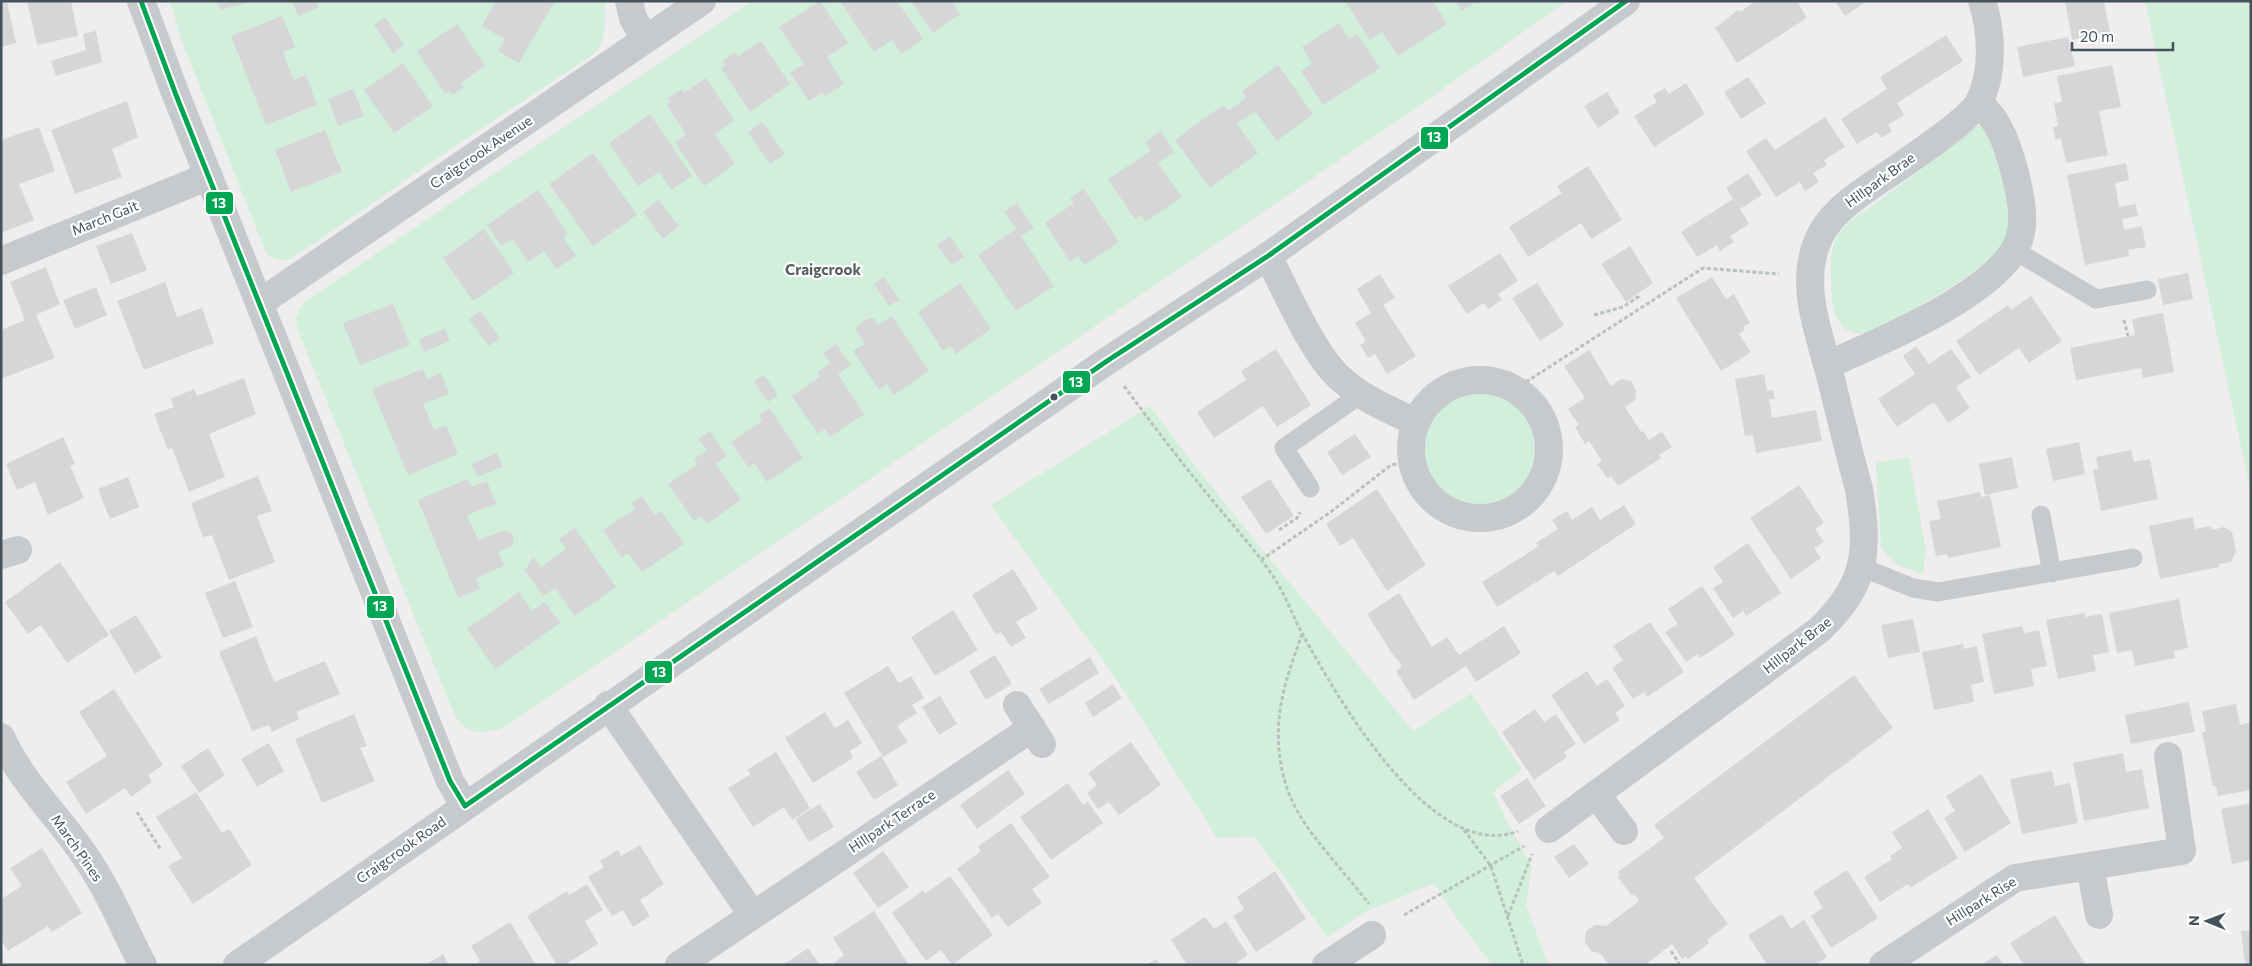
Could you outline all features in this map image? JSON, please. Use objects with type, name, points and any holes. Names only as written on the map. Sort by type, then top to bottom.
[{"type":"street","points":[[141,1],[446,772],[465,806]]},
{"type":"street","points":[[630,1],[633,18],[645,40]]},
{"type":"street","name":"Craigcrook Avenue","points":[[260,302],[702,1]]},
{"type":"street","name":"Craigcrook Road","points":[[237,965],[608,705],[1107,361],[1268,256],[1626,1]]},
{"type":"street","points":[[1827,365],[1918,321],[1981,285],[2014,250],[2022,230],[2018,184],[2005,139],[1991,116],[1979,103],[1984,90],[1989,54],[1987,20],[1982,1]]},
{"type":"street","name":"Hillpark Brae","points":[[1549,829],[1819,630],[1849,597],[1861,567],[1864,541],[1859,490],[1812,310],[1810,277],[1816,244],[1830,220],[1839,210],[1955,125],[1979,103]]},
{"type":"street","name":"March Gait","points":[[1,261],[209,176]]},
{"type":"street","points":[[1268,256],[1324,359],[1333,371],[1361,394],[1416,422]]},
{"type":"street","points":[[1488,380],[1515,389],[1524,394],[1546,425],[1550,451],[1548,463],[1538,487],[1521,505],[1498,516],[1472,518],[1460,515],[1437,504],[1428,495],[1418,478],[1413,461],[1411,448],[1416,422],[1422,411],[1440,392],[1463,382],[1488,380]]},
{"type":"street","points":[[608,705],[752,914]]},
{"type":"street","name":"Hillpark Terrace","points":[[679,965],[752,914],[1037,736],[1016,705]]},
{"type":"street","name":"March Pines","points":[[1,737],[15,762],[85,855],[109,894],[143,965]]},
{"type":"street","name":"Hillpark Rise","points":[[1883,965],[2015,878],[2182,851],[2168,756]]},
{"type":"street","points":[[1596,794],[1624,831]]},
{"type":"street","points":[[2090,866],[2099,915]]},
{"type":"street","points":[[1329,964],[1374,923]]},
{"type":"lane","points":[[2014,250],[2096,299],[2147,290]]},
{"type":"lane","points":[[1310,488],[1284,448],[1361,394]]},
{"type":"lane","points":[[2041,515],[2052,573]]},
{"type":"lane","points":[[1861,567],[1913,588],[1938,592],[2133,558]]},
{"type":"path","points":[[1515,389],[1703,268],[1810,277]]},
{"type":"path","points":[[1594,315],[1623,306],[1642,295]]},
{"type":"path","points":[[2124,319],[2128,336]]},
{"type":"path","points":[[1107,361],[1142,410],[1261,560],[1291,608],[1302,633],[1359,728],[1387,764],[1434,810],[1463,828],[1483,834],[1498,835],[1520,830],[1549,829]]},
{"type":"path","points":[[1261,560],[1332,511],[1391,465],[1413,461]]},
{"type":"path","points":[[1279,530],[1297,518]]},
{"type":"path","points":[[1302,633],[1279,714],[1279,749],[1286,786],[1299,815],[1374,923]]},
{"type":"path","points":[[137,812],[161,850]]},
{"type":"path","points":[[1463,828],[1491,866],[1523,965]]},
{"type":"path","points":[[1404,915],[1491,866],[1549,829]]},
{"type":"path","points":[[1508,917],[1528,859],[1549,829]]},
{"type":"path","points":[[1670,951],[1680,965]]},
{"type":"green space","points":[[170,1],[605,1],[605,24],[600,45],[590,57],[467,138],[294,257],[284,261],[269,256],[265,250],[182,42]]},
{"type":"green space","points":[[752,1],[1567,1],[1409,113],[503,728],[486,732],[473,731],[462,724],[452,709],[297,328],[296,317],[304,302]]},
{"type":"green space","points":[[2145,1],[2251,1],[2251,494],[2248,479]]},
{"type":"green space","points":[[1981,125],[1988,129],[2010,197],[2011,225],[2009,238],[2003,248],[1973,273],[1882,328],[1868,333],[1857,334],[1849,331],[1842,326],[1837,318],[1832,296],[1831,259],[1833,246],[1838,235],[1853,219],[1938,157],[1963,135]]},
{"type":"green space","points":[[1481,391],[1503,395],[1522,408],[1535,427],[1539,449],[1535,471],[1522,490],[1503,503],[1481,507],[1459,503],[1440,490],[1427,471],[1423,449],[1427,427],[1440,408],[1459,395]]},
{"type":"green space","points":[[1150,406],[1270,559],[1413,731],[1471,694],[1522,770],[1493,792],[1532,867],[1526,904],[1548,965],[1492,965],[1455,916],[1434,883],[1363,913],[1327,937],[1255,837],[1217,838],[1117,680],[991,505]]},
{"type":"green space","points":[[1909,457],[1926,550],[1923,574],[1894,562],[1881,546],[1876,463]]},
{"type":"building","points":[[27,1],[71,1],[78,36],[37,45]]},
{"type":"building","points":[[217,1],[248,1],[248,2],[220,10]]},
{"type":"building","points":[[316,1],[319,7],[298,16],[292,2]]},
{"type":"building","points":[[496,1],[555,1],[519,63],[498,51],[505,39],[482,26]]},
{"type":"building","points":[[820,1],[848,43],[827,57],[844,84],[825,96],[822,92],[809,101],[790,73],[804,64],[779,27]]},
{"type":"building","points":[[840,1],[897,1],[923,39],[901,54],[892,40],[874,52]]},
{"type":"building","points":[[911,1],[952,1],[960,14],[933,33]]},
{"type":"building","points":[[1345,1],[1433,1],[1447,24],[1398,56],[1382,32],[1370,40]]},
{"type":"building","points":[[1456,1],[1477,1],[1462,11]]},
{"type":"building","points":[[1756,1],[1797,1],[1807,18],[1737,63],[1715,28],[1738,10],[1740,12]]},
{"type":"building","points":[[1835,1],[1867,1],[1845,16]]},
{"type":"building","points":[[2065,1],[2104,1],[2110,32],[2072,40]]},
{"type":"building","points":[[7,2],[16,43],[1,47],[1,3]]},
{"type":"building","points":[[282,16],[295,47],[283,52],[288,66],[294,80],[306,75],[317,105],[266,125],[231,36]]},
{"type":"building","points":[[385,17],[404,45],[393,53],[374,25]]},
{"type":"building","points":[[1339,23],[1349,39],[1357,34],[1380,68],[1323,105],[1301,71],[1312,64],[1302,47]]},
{"type":"building","points":[[457,24],[485,66],[461,83],[464,87],[452,95],[449,91],[445,94],[417,51]]},
{"type":"building","points":[[96,31],[102,62],[56,76],[51,61],[86,50],[83,34]]},
{"type":"building","points":[[1946,35],[1963,61],[1897,103],[1904,115],[1888,125],[1892,131],[1881,138],[1877,132],[1857,144],[1841,119],[1887,89],[1880,77]]},
{"type":"building","points":[[2068,37],[2075,66],[2023,77],[2017,47]]},
{"type":"building","points":[[761,41],[790,84],[750,112],[721,68],[725,65],[723,61],[736,52],[738,56]]},
{"type":"building","points":[[403,63],[433,106],[394,133],[364,90]]},
{"type":"building","points":[[1278,65],[1313,114],[1277,141],[1255,111],[1237,124],[1258,153],[1210,188],[1175,140],[1223,105],[1228,111],[1246,98],[1242,91]]},
{"type":"building","points":[[2112,65],[2121,107],[2099,111],[2108,155],[2066,163],[2061,138],[2055,139],[2053,127],[2058,126],[2054,103],[2062,102],[2057,76]]},
{"type":"building","points":[[1748,77],[1766,103],[1741,119],[1724,92]]},
{"type":"building","points":[[706,78],[734,120],[715,134],[735,164],[704,186],[675,142],[686,134],[667,105],[671,102],[668,98],[682,89],[684,93]]},
{"type":"building","points":[[1686,83],[1705,114],[1654,147],[1634,116],[1657,102],[1653,95],[1665,88],[1669,94]]},
{"type":"building","points":[[353,89],[364,116],[338,126],[328,99]]},
{"type":"building","points":[[1607,92],[1620,113],[1598,128],[1584,106]]},
{"type":"building","points":[[127,101],[138,137],[112,149],[122,177],[75,194],[51,130]]},
{"type":"building","points":[[650,114],[692,176],[671,190],[659,172],[638,186],[609,143]]},
{"type":"building","points":[[1825,117],[1845,147],[1824,160],[1827,165],[1813,173],[1819,182],[1805,191],[1800,182],[1776,197],[1746,151],[1766,138],[1775,150]]},
{"type":"building","points":[[762,122],[785,154],[770,164],[748,132]]},
{"type":"building","points":[[39,127],[55,171],[19,184],[34,220],[1,233],[1,140]]},
{"type":"building","points":[[325,130],[342,172],[291,192],[275,150]]},
{"type":"building","points":[[1161,131],[1174,152],[1158,163],[1182,197],[1145,222],[1141,215],[1135,219],[1108,179],[1151,151],[1145,142]]},
{"type":"building","points":[[593,153],[637,215],[593,246],[549,184]]},
{"type":"building","points":[[2126,163],[2129,180],[2115,183],[2119,207],[2136,204],[2138,216],[2122,219],[2124,230],[2142,226],[2146,247],[2128,250],[2129,256],[2085,265],[2067,175]]},
{"type":"building","points":[[1588,166],[1622,220],[1591,239],[1581,223],[1528,257],[1509,227],[1562,193],[1557,186]]},
{"type":"building","points":[[1748,173],[1762,195],[1740,209],[1749,224],[1730,236],[1734,242],[1720,251],[1717,245],[1697,257],[1681,232],[1733,199],[1726,188]]},
{"type":"building","points":[[1084,189],[1119,242],[1084,265],[1078,256],[1070,262],[1045,223],[1074,203],[1070,198]]},
{"type":"building","points":[[538,190],[568,234],[563,238],[576,256],[556,269],[544,251],[528,262],[512,239],[501,246],[487,225]]},
{"type":"building","points":[[658,200],[679,226],[663,239],[643,212]]},
{"type":"building","points":[[1017,203],[1034,228],[1021,236],[1054,286],[1016,311],[978,255],[1016,229],[1005,212]]},
{"type":"building","points":[[484,229],[514,273],[473,301],[443,258]]},
{"type":"building","points":[[132,233],[147,270],[111,284],[96,246]]},
{"type":"building","points":[[950,236],[964,257],[952,265],[937,245]]},
{"type":"building","points":[[1630,246],[1653,283],[1626,302],[1601,264]]},
{"type":"building","points":[[1500,253],[1518,281],[1498,294],[1502,300],[1488,309],[1484,303],[1467,314],[1448,286]]},
{"type":"building","points":[[46,267],[60,304],[36,315],[55,358],[1,379],[1,330],[25,320],[10,282]]},
{"type":"building","points":[[2188,273],[2193,299],[2163,305],[2158,279]]},
{"type":"building","points":[[1380,274],[1395,298],[1383,305],[1416,356],[1387,374],[1375,354],[1368,358],[1360,345],[1366,341],[1355,323],[1371,313],[1357,289]]},
{"type":"building","points":[[884,277],[899,300],[889,306],[874,284]]},
{"type":"building","points":[[1712,277],[1726,299],[1734,294],[1750,323],[1743,327],[1745,330],[1739,334],[1751,352],[1721,371],[1676,298]]},
{"type":"building","points":[[165,282],[177,317],[202,308],[214,343],[144,370],[117,301]]},
{"type":"building","points":[[960,283],[991,329],[956,354],[950,346],[943,351],[918,312]]},
{"type":"building","points":[[1537,283],[1564,325],[1540,341],[1512,298]]},
{"type":"building","points":[[96,287],[107,315],[75,329],[63,300]]},
{"type":"building","points":[[2031,296],[2062,341],[2029,363],[2019,348],[1979,375],[1956,341],[2008,305],[2011,310]]},
{"type":"building","points":[[393,304],[410,345],[360,365],[343,323]]},
{"type":"building","points":[[481,311],[500,338],[489,346],[469,319]]},
{"type":"building","points":[[2163,313],[2174,372],[2143,378],[2141,368],[2076,380],[2070,348],[2135,335],[2132,319]]},
{"type":"building","points":[[892,316],[929,371],[894,395],[887,384],[879,390],[853,351],[865,344],[856,330],[858,325],[869,318],[874,318],[878,325]]},
{"type":"building","points":[[445,329],[450,341],[424,352],[419,339]]},
{"type":"building","points":[[836,344],[851,365],[838,374],[864,414],[830,437],[825,429],[818,434],[792,396],[820,377],[817,372],[830,363],[823,353]]},
{"type":"building","points":[[1916,346],[1929,364],[1951,349],[1971,377],[1956,387],[1970,408],[1948,423],[1934,402],[1897,427],[1878,399],[1915,374],[1903,356]]},
{"type":"building","points":[[1276,349],[1311,405],[1277,427],[1263,406],[1214,438],[1197,412],[1246,380],[1241,371]]},
{"type":"building","points":[[1589,350],[1611,386],[1621,379],[1631,381],[1636,391],[1635,400],[1625,407],[1641,432],[1643,431],[1649,440],[1662,432],[1672,447],[1659,455],[1661,458],[1618,486],[1611,476],[1607,478],[1597,464],[1602,461],[1589,441],[1585,444],[1575,427],[1579,425],[1568,409],[1585,398],[1564,366]]},
{"type":"building","points":[[423,369],[427,379],[441,373],[449,394],[423,404],[434,430],[446,425],[458,454],[408,475],[372,389]]},
{"type":"building","points":[[1764,374],[1767,391],[1773,390],[1775,399],[1769,399],[1772,418],[1816,410],[1822,441],[1756,453],[1753,435],[1745,436],[1735,379]]},
{"type":"building","points":[[764,375],[778,395],[768,402],[754,381]]},
{"type":"building","points":[[244,378],[256,414],[209,434],[225,477],[189,492],[172,448],[168,450],[154,414],[174,407],[170,399],[194,389],[197,396]]},
{"type":"building","points":[[769,408],[803,458],[767,482],[754,463],[748,467],[731,442],[762,421],[759,415]]},
{"type":"building","points":[[710,431],[727,456],[716,464],[741,500],[707,524],[701,516],[694,521],[668,484],[697,464],[694,459],[707,450],[698,439]]},
{"type":"building","points":[[1355,434],[1371,457],[1342,475],[1327,452]]},
{"type":"building","points":[[63,437],[75,464],[70,466],[84,498],[48,515],[35,482],[17,490],[6,464]]},
{"type":"building","points":[[2079,442],[2085,474],[2053,481],[2046,449]]},
{"type":"building","points":[[2131,450],[2134,462],[2150,459],[2158,499],[2101,511],[2093,470],[2098,469],[2096,457]]},
{"type":"building","points":[[497,453],[503,467],[477,477],[472,464]]},
{"type":"building","points":[[2012,457],[2018,488],[1985,495],[1979,464]]},
{"type":"building","points":[[258,476],[272,511],[257,516],[275,562],[229,580],[212,535],[203,537],[191,503]]},
{"type":"building","points":[[128,477],[139,507],[110,519],[98,489]]},
{"type":"building","points":[[468,479],[471,487],[487,481],[496,504],[467,515],[478,540],[505,530],[511,533],[514,539],[511,546],[498,552],[504,566],[476,578],[480,589],[458,598],[418,500]]},
{"type":"building","points":[[1270,479],[1294,516],[1266,534],[1241,497]]},
{"type":"building","points":[[1799,485],[1824,523],[1815,529],[1824,542],[1814,548],[1821,558],[1791,579],[1750,518]]},
{"type":"building","points":[[1377,489],[1426,565],[1387,591],[1353,538],[1340,546],[1326,524]]},
{"type":"building","points":[[1980,492],[1981,497],[1990,495],[2001,547],[1948,558],[1947,554],[1936,556],[1929,521],[1941,519],[1937,501]]},
{"type":"building","points":[[642,496],[655,515],[661,511],[684,544],[642,572],[628,553],[622,558],[603,530],[635,509],[631,503]]},
{"type":"building","points":[[1624,505],[1636,524],[1558,576],[1554,571],[1497,607],[1482,582],[1539,546],[1536,543],[1558,529],[1552,520],[1567,511],[1572,520],[1592,507],[1600,520]]},
{"type":"building","points":[[2193,517],[2195,529],[2211,526],[2212,530],[2224,527],[2232,532],[2236,551],[2231,562],[2218,564],[2219,567],[2160,579],[2149,526]]},
{"type":"building","points":[[575,528],[616,587],[575,616],[555,588],[543,596],[525,571],[533,557],[541,567],[566,549],[559,539]]},
{"type":"building","points":[[1748,543],[1781,593],[1746,616],[1743,611],[1733,618],[1713,588],[1723,582],[1713,567]]},
{"type":"building","points":[[60,562],[109,635],[67,663],[41,625],[28,634],[5,602]]},
{"type":"building","points":[[1013,569],[1038,609],[1016,622],[1026,638],[1011,647],[1001,632],[996,635],[972,595]]},
{"type":"building","points":[[235,581],[253,627],[223,638],[205,593]]},
{"type":"building","points":[[1702,586],[1735,635],[1700,658],[1698,654],[1686,662],[1665,632],[1678,624],[1668,609]]},
{"type":"building","points":[[519,592],[532,611],[545,602],[560,623],[495,669],[467,629]]},
{"type":"building","points":[[1399,593],[1432,647],[1447,637],[1459,655],[1504,626],[1521,653],[1476,682],[1466,666],[1414,700],[1396,671],[1402,666],[1367,614]]},
{"type":"building","points":[[2179,599],[2188,648],[2174,651],[2175,658],[2135,666],[2132,650],[2117,653],[2109,613]]},
{"type":"building","points":[[953,610],[978,650],[935,676],[911,637]]},
{"type":"building","points":[[2085,613],[2085,617],[2102,614],[2109,652],[2093,655],[2096,671],[2058,679],[2046,620]]},
{"type":"building","points":[[136,615],[162,657],[135,674],[109,631]]},
{"type":"building","points":[[1913,619],[1920,652],[1888,658],[1881,625]]},
{"type":"building","points":[[1650,622],[1684,672],[1647,697],[1644,692],[1633,699],[1612,668],[1623,660],[1613,646]]},
{"type":"building","points":[[2022,626],[2024,633],[2039,630],[2047,666],[2031,669],[2034,686],[1994,694],[1982,634]]},
{"type":"building","points":[[256,636],[274,682],[325,661],[340,694],[296,712],[299,719],[272,732],[269,725],[252,731],[219,652]]},
{"type":"building","points":[[1963,644],[1964,649],[1977,646],[1984,682],[1971,685],[1974,702],[1934,710],[1922,652]]},
{"type":"building","points":[[995,655],[1012,684],[986,700],[969,671]]},
{"type":"building","points":[[1090,657],[1099,673],[1049,704],[1039,689]]},
{"type":"building","points":[[888,666],[899,683],[911,676],[924,698],[912,705],[917,713],[897,726],[908,742],[883,757],[844,693]]},
{"type":"building","points":[[1587,671],[1597,686],[1607,679],[1625,706],[1615,713],[1620,720],[1584,744],[1551,695]]},
{"type":"building","points":[[1854,675],[1893,728],[1694,878],[1728,924],[1707,940],[1709,943],[1688,959],[1686,956],[1682,959],[1672,944],[1645,965],[1609,965],[1600,953],[1591,951],[1585,942],[1586,931],[1595,925],[1606,926],[1639,901],[1634,894],[1632,896],[1617,876],[1620,875],[1618,872],[1664,838],[1654,825]]},
{"type":"building","points":[[1113,684],[1122,698],[1093,717],[1085,703]]},
{"type":"building","points":[[114,689],[163,765],[148,775],[152,782],[131,797],[125,788],[86,814],[66,782],[107,756],[79,712]]},
{"type":"building","points":[[940,696],[957,724],[939,735],[922,707]]},
{"type":"building","points":[[2189,702],[2195,732],[2131,744],[2125,715]]},
{"type":"building","points":[[2236,704],[2240,725],[2251,722],[2251,790],[2218,796],[2216,786],[2213,786],[2202,732],[2206,732],[2202,711]]},
{"type":"building","points":[[1535,709],[1544,722],[1556,714],[1576,744],[1564,752],[1567,757],[1534,780],[1502,732]]},
{"type":"building","points":[[825,712],[835,728],[848,720],[862,743],[850,751],[853,758],[813,783],[785,738]]},
{"type":"building","points":[[354,714],[367,746],[360,748],[375,781],[322,803],[295,739]]},
{"type":"building","points":[[1131,742],[1161,785],[1119,815],[1109,802],[1098,809],[1087,793],[1097,785],[1088,773]]},
{"type":"building","points":[[269,743],[284,771],[257,787],[241,759]]},
{"type":"building","points":[[208,748],[225,775],[199,793],[181,766]]},
{"type":"building","points":[[776,752],[810,808],[792,820],[784,807],[753,827],[728,788],[751,774],[747,770]]},
{"type":"building","points":[[2123,753],[2126,772],[2142,769],[2149,808],[2084,821],[2073,763]]},
{"type":"building","points":[[881,756],[898,785],[874,800],[856,772]]},
{"type":"building","points":[[1008,770],[1025,794],[977,829],[960,805]]},
{"type":"building","points":[[2052,771],[2055,786],[2070,783],[2078,823],[2022,834],[2010,779]]},
{"type":"building","points":[[1981,774],[2011,823],[1965,852],[1944,818],[1955,811],[1946,796]]},
{"type":"building","points":[[1527,778],[1546,806],[1519,824],[1500,796]]},
{"type":"building","points":[[1068,783],[1083,805],[1088,802],[1103,823],[1051,860],[1020,817]]},
{"type":"building","points":[[196,792],[222,833],[229,829],[252,865],[193,904],[168,866],[182,858],[156,817]]},
{"type":"building","points":[[2251,803],[2251,860],[2232,864],[2221,809]]},
{"type":"building","points":[[820,804],[834,827],[809,842],[795,819]]},
{"type":"building","points":[[1928,809],[1958,858],[1910,888],[1908,884],[1880,902],[1864,877],[1892,859],[1890,856],[1902,848],[1892,832]]},
{"type":"building","points":[[1011,823],[1050,877],[1032,889],[1042,903],[1008,927],[998,914],[992,918],[957,869],[981,851],[978,846]]},
{"type":"building","points":[[1574,844],[1589,864],[1569,878],[1554,857]]},
{"type":"building","points":[[640,845],[664,884],[640,900],[650,916],[633,927],[623,910],[612,916],[588,877],[604,867],[600,861],[618,850],[621,856]]},
{"type":"building","points":[[42,848],[82,913],[52,932],[48,926],[8,951],[1,940],[1,899],[22,886],[10,868]]},
{"type":"building","points":[[883,851],[909,887],[878,908],[853,873]]},
{"type":"building","points":[[1847,870],[1878,918],[1831,948],[1811,916],[1823,908],[1813,892]]},
{"type":"building","points":[[1275,871],[1306,919],[1256,952],[1233,916],[1244,909],[1237,897]]},
{"type":"building","points":[[950,876],[993,935],[952,965],[941,950],[926,961],[892,913],[923,890],[925,894]]},
{"type":"building","points":[[587,884],[603,910],[585,921],[598,944],[564,965],[557,965],[527,916],[567,891],[569,895]]},
{"type":"building","points":[[874,911],[909,965],[836,965],[834,963],[844,955],[833,938]]},
{"type":"building","points":[[1782,914],[1791,929],[1804,920],[1827,957],[1815,965],[1767,965],[1748,935]]},
{"type":"building","points":[[2055,915],[2085,964],[2024,965],[2010,943]]},
{"type":"building","points":[[1205,917],[1214,929],[1226,921],[1248,955],[1233,965],[1187,965],[1171,940]]},
{"type":"building","points":[[510,922],[536,965],[475,965],[480,961],[471,946]]},
{"type":"building","points":[[2251,930],[2251,965],[2237,965],[2245,963],[2241,931]]},
{"type":"building","points":[[808,948],[820,965],[783,965]]},
{"type":"building","points":[[443,954],[449,965],[426,965]]},
{"type":"building","points":[[1997,955],[2003,965],[1981,965]]},
{"type":"building","points":[[1156,959],[1160,965],[1147,965]]},
{"type":"transit line","name":"13","points":[[141,1],[176,95],[450,781],[465,806]]},
{"type":"transit line","name":"13","points":[[465,806],[1107,361],[1268,256],[1626,1]]},
{"type":"district","name":"Craigcrook","points":[[823,270]]}]
